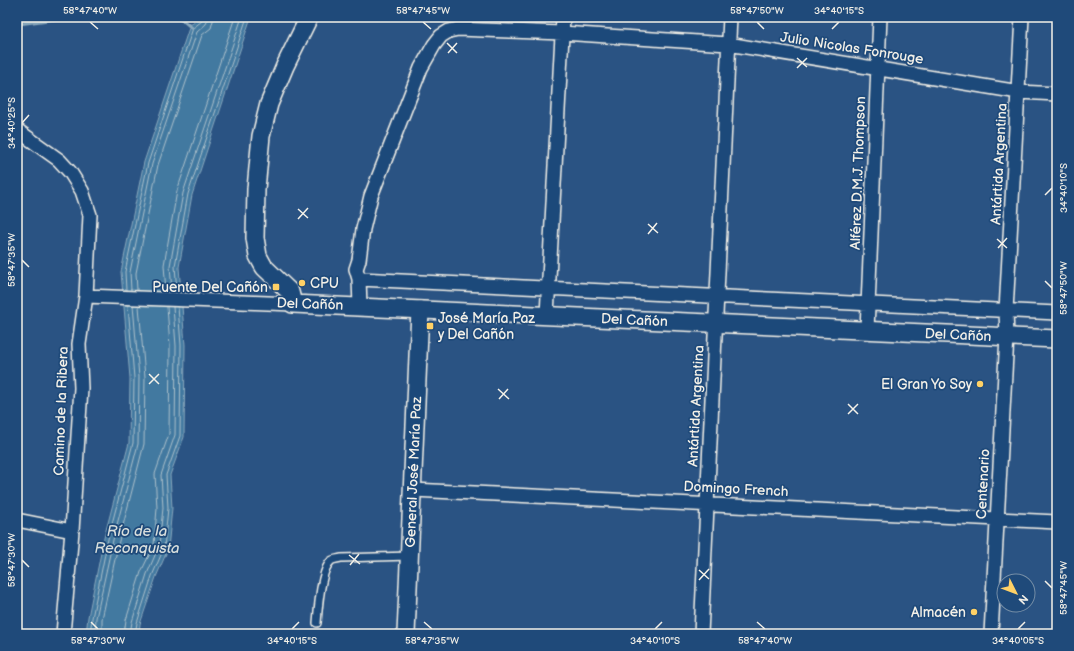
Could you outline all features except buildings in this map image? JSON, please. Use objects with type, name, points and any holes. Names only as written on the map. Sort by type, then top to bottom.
[{"type":"street","points":[[293,304],[290,292],[264,267],[258,256],[255,238],[256,189],[262,136],[269,104],[284,66],[309,17]]},
{"type":"street","points":[[547,315],[563,17]]},
{"type":"street","name":"Antártida Argentina","points":[[701,634],[730,17]]},
{"type":"street","name":"Alférez D.M.J. Thompson","points":[[867,330],[880,17]]},
{"type":"street","name":"Antártida Argentina","points":[[1007,336],[1006,311],[1022,17]]},
{"type":"street","name":"Julio Nicolas Fonrouge","points":[[359,279],[356,269],[371,196],[421,68],[434,45],[441,36],[449,31],[467,28],[728,44],[1019,92],[1057,94]]},
{"type":"street","name":"Camino de la Ribera","points":[[17,130],[59,160],[70,172],[82,191],[90,215],[86,296],[79,344],[81,388],[72,531],[63,634]]},
{"type":"street","points":[[359,279],[360,306]]},
{"type":"street","name":"Del Cañón","points":[[359,279],[548,287],[1057,313]]},
{"type":"street","name":"Del Cañón","points":[[86,296],[360,306],[420,310],[1057,338]]},
{"type":"street","name":"General José María Paz","points":[[406,634],[420,310]]},
{"type":"street","name":"Centenario","points":[[991,634],[1007,336]]},
{"type":"street","name":"Domingo French","points":[[413,490],[1057,522]]},
{"type":"street","points":[[17,520],[72,531]]},
{"type":"lane","points":[[317,623],[320,592],[326,570],[331,561],[341,558],[410,556]]},
{"type":"water","name":"Río de la Reconquista","points":[[202,17],[251,17],[192,195],[179,267],[185,345],[184,437],[170,475],[172,508],[168,549],[156,577],[140,624],[139,634],[86,634],[104,538],[129,443],[130,378],[121,272],[144,162],[190,25]]},
{"type":"waterway","points":[[17,24],[68,17]]},
{"type":"waterway","points":[[179,17],[192,28]]},
{"type":"place","name":"CPU","points":[[302,283]]},
{"type":"place","name":"Puente Del Cañón","points":[[276,287]]},
{"type":"place","name":"José María Paz y Del Cañón","points":[[430,326]]},
{"type":"place","name":"El Gran Yo Soy","points":[[980,384]]},
{"type":"place","name":"Almacén","points":[[974,612]]}]
